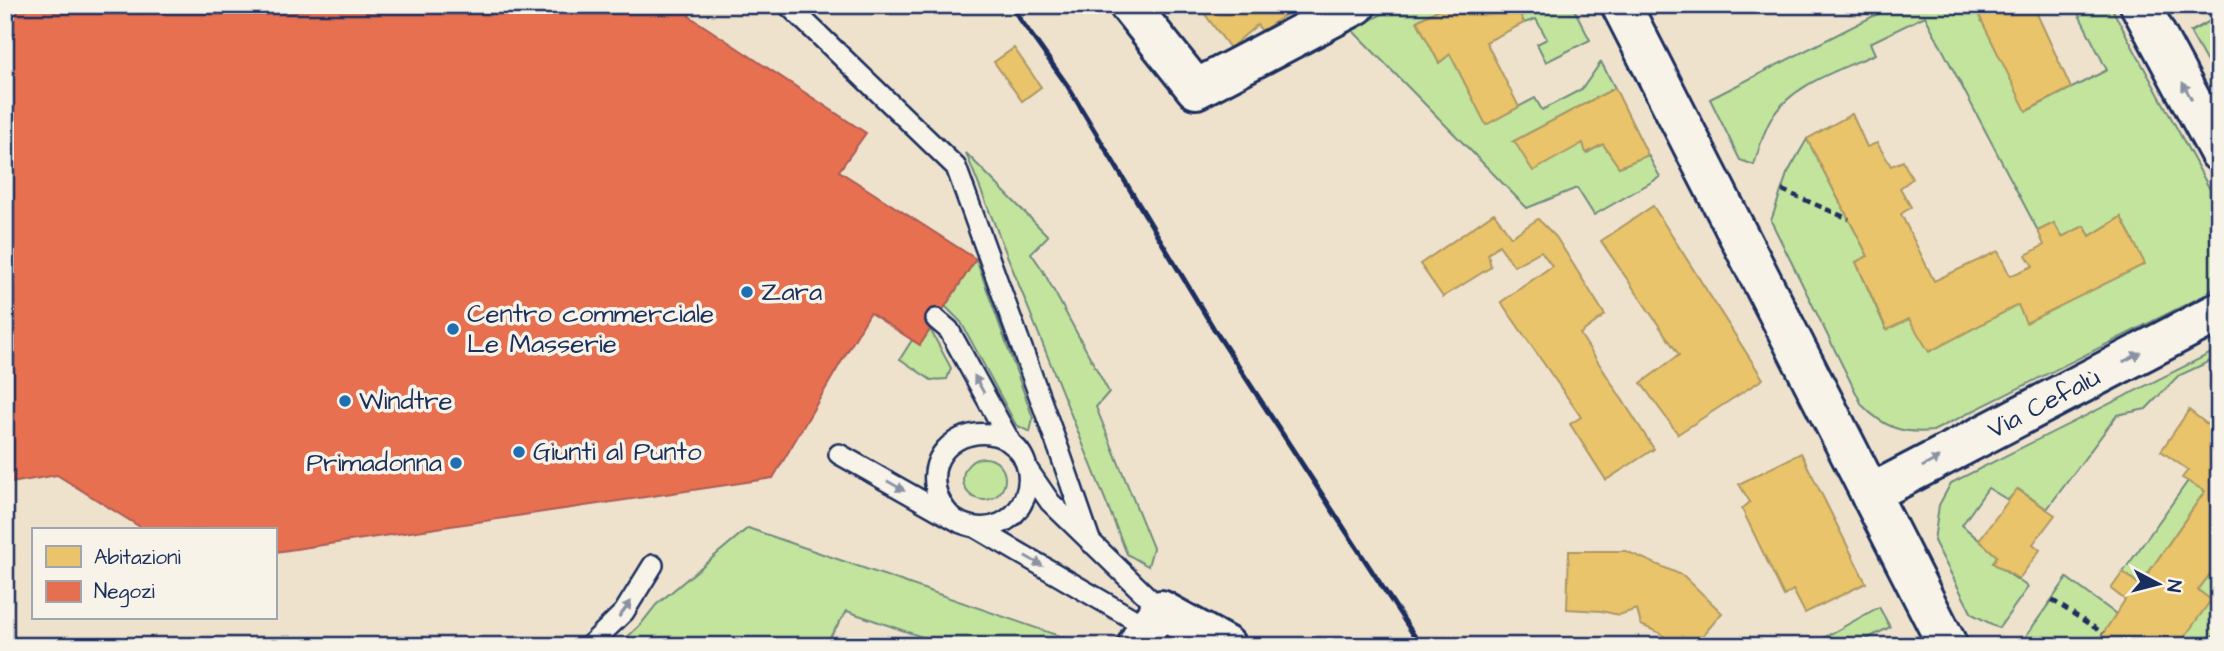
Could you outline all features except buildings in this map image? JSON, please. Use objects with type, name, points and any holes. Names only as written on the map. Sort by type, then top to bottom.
[{"type":"street","points":[[1129,5],[1196,89],[1356,5]]},
{"type":"street","points":[[1621,5],[1948,646]]},
{"type":"street","points":[[2140,5],[2219,152]]},
{"type":"street","name":"Via Cefalù","points":[[1870,494],[2219,312]]},
{"type":"street","points":[[1148,628],[1226,646]]},
{"type":"lane","points":[[788,5],[956,167],[1091,543]]},
{"type":"lane","points":[[936,319],[949,330],[1028,470],[1050,502],[1091,543],[1148,628]]},
{"type":"lane","points":[[954,519],[940,504],[936,495],[934,475],[941,456],[955,441],[974,434],[994,435],[1012,444]]},
{"type":"lane","points":[[839,454],[954,519],[975,527],[1148,628]]},
{"type":"lane","points":[[975,527],[998,525],[1016,512],[1027,492],[1028,470]]},
{"type":"lane","points":[[589,646],[624,612],[653,565]]},
{"type":"path","points":[[1782,190],[1849,219]]},
{"type":"path","points":[[2052,600],[2104,633]]},
{"type":"path","points":[[2186,646],[2219,636]]},
{"type":"green space","points":[[1399,5],[1447,5],[1417,21],[1439,63],[1450,54],[1486,124],[1535,98],[1542,110],[1582,89],[1601,62],[1615,88],[1514,141],[1583,143],[1587,153],[1603,144],[1619,167],[1648,155],[1660,177],[1594,215],[1577,188],[1527,208],[1352,30]]},
{"type":"green space","points":[[1517,5],[1572,5],[1590,40],[1546,62],[1537,44],[1547,39],[1536,19],[1524,23]]},
{"type":"green space","points":[[1895,5],[1974,5],[2027,111],[2107,70],[2074,5],[2110,5],[2219,206],[2219,282],[2205,295],[1933,431],[1894,428],[1862,405],[1771,221],[1787,174],[1807,139],[1868,256],[1856,262],[1886,329],[1909,319],[2018,305],[2144,263],[2121,217],[2090,236],[2084,226],[2062,237],[2054,223],[2038,231],[1925,16],[1870,43],[1875,54],[1818,79],[1791,96],[1768,124],[1754,165],[1740,160],[1710,99]]},
{"type":"green space","points":[[2219,16],[2219,84],[2190,32]]},
{"type":"green space","points":[[966,153],[1048,236],[1031,253],[1109,392],[1096,407],[1153,548],[1148,566],[1127,554]]},
{"type":"green space","points":[[976,259],[1033,418],[1030,432],[1016,425],[961,322],[945,306]]},
{"type":"green space","points":[[930,329],[951,368],[947,379],[931,380],[900,359],[912,340],[920,344]]},
{"type":"green space","points":[[2219,349],[2219,357],[2178,376],[2146,409],[2117,415],[2047,509],[2018,489],[2008,500],[1988,488],[1962,525],[1997,556],[1993,563],[2028,587],[1999,628],[1972,614],[1934,541],[1939,505],[1951,483]]},
{"type":"green space","points":[[984,458],[999,464],[1005,479],[999,494],[984,500],[969,494],[963,479],[969,464]]},
{"type":"green space","points":[[2188,481],[2205,491],[2140,585],[2123,572]]},
{"type":"green space","points":[[748,528],[1088,646],[948,646],[847,611],[824,646],[618,646],[656,605]]},
{"type":"green space","points":[[2219,562],[2219,646],[2178,646],[2210,600],[2198,590]]},
{"type":"green space","points":[[2067,578],[2116,614],[2095,646],[2019,646]]},
{"type":"green space","points":[[1879,607],[1890,627],[1853,646],[1809,646]]},
{"type":"railway","points":[[1010,5],[1067,85],[1214,329],[1421,646]]},
{"type":"place","name":"Zara","points":[[747,292]]},
{"type":"place","name":"Centro commerciale Le Masserie","points":[[453,329]]},
{"type":"place","name":"Windtre","points":[[345,401]]},
{"type":"place","name":"Giunti al Punto","points":[[519,452]]},
{"type":"place","name":"Primadonna","points":[[456,463]]}]
